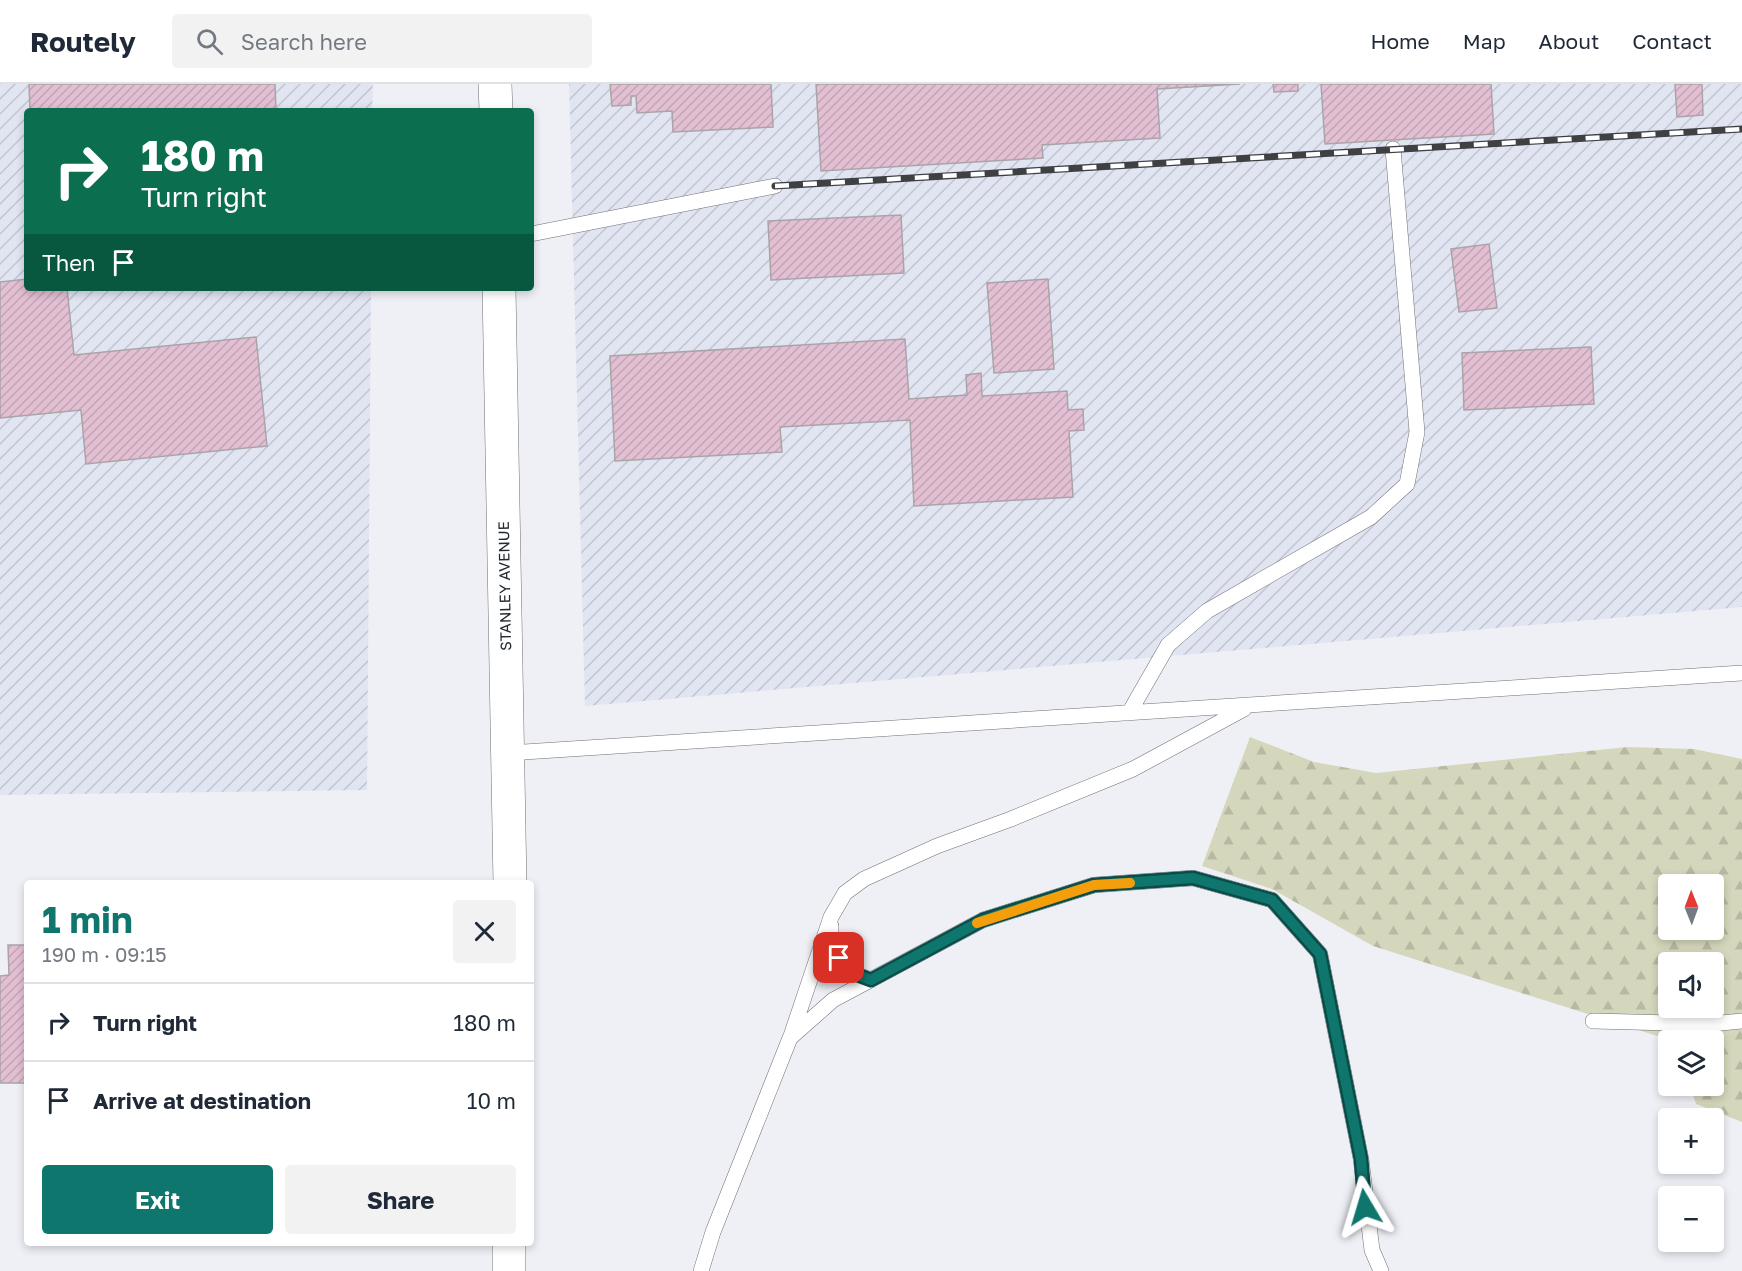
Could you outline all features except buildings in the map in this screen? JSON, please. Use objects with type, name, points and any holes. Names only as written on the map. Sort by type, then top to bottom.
[{"type":"main road","points":[[495,84],[496,108]]},
{"type":"main road","name":"STANLEY AVENUE","points":[[499,291],[510,880]]},
{"type":"main road","points":[[509,1246],[509,1271]]},
{"type":"lane","points":[[1129,713],[1168,645],[1207,611],[1371,517],[1407,484],[1417,432],[1393,149]]},
{"type":"lane","points":[[534,233],[774,186]]},
{"type":"lane","points":[[508,753],[1742,673]]},
{"type":"lane","points":[[701,1271],[713,1232],[790,1038],[831,917],[845,892],[864,879],[937,846],[1133,770],[1249,706]]},
{"type":"lane","points":[[790,1038],[833,1000],[983,920],[1094,885],[1193,878],[1272,900],[1320,954],[1361,1159],[1372,1250],[1381,1271]]},
{"type":"lane","points":[[831,917],[831,944],[847,971],[871,980]]},
{"type":"lane","points":[[1593,1020],[1711,1024],[1742,1021]]},
{"type":"shaded area","points":[[0,84],[373,84],[372,108],[24,108],[24,291],[371,291],[367,790],[0,795]]},
{"type":"shaded area","points":[[569,84],[1742,84],[1742,607],[585,706]]},
{"type":"green space","points":[[1250,737],[1314,762],[1376,773],[1627,747],[1694,749],[1742,759],[1742,1122],[1724,1115],[1724,1108],[1706,1108],[1696,1104],[1693,1096],[1724,1096],[1724,1030],[1658,1030],[1658,1036],[1373,946],[1272,889],[1202,866]]},
{"type":"railway","points":[[775,186],[1742,129]]},
{"type":"slow traffic","points":[[977,923],[1094,885],[1130,883]]},
{"type":"route","points":[[839,958],[847,971],[871,980],[983,920],[1094,885],[1193,878],[1272,900],[1320,954],[1361,1159],[1365,1207]]}]
